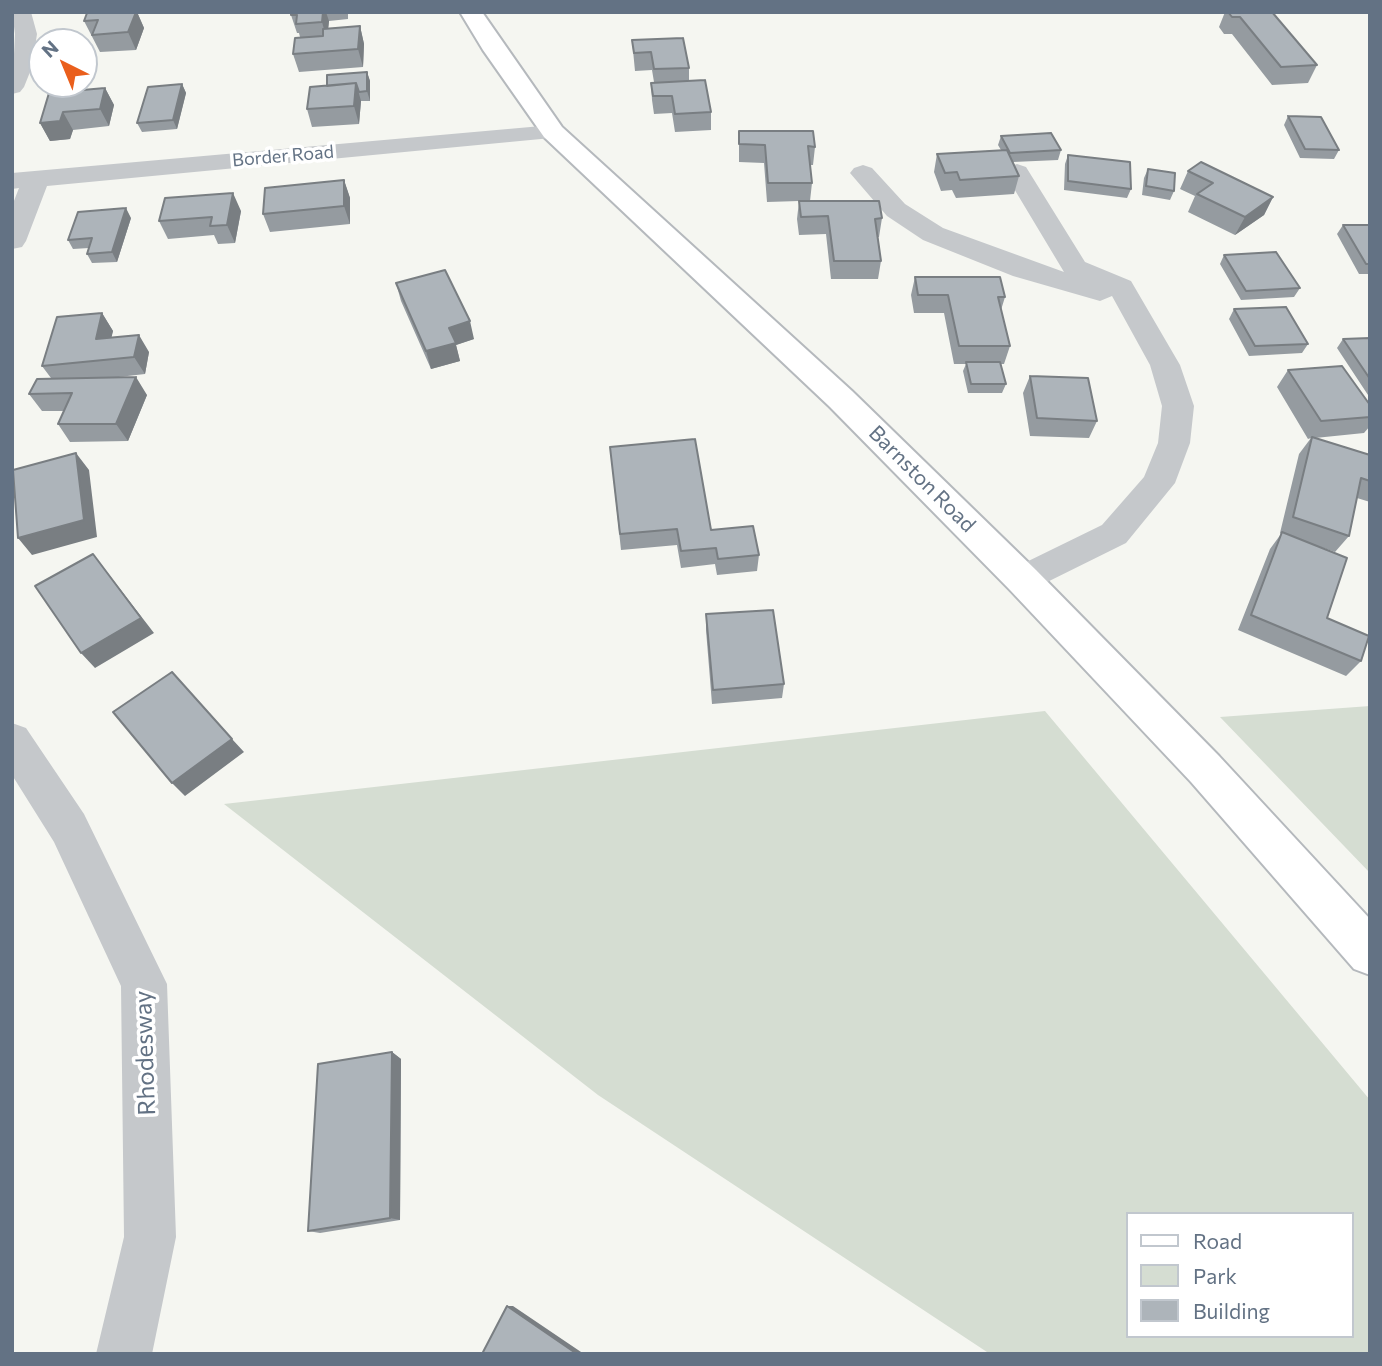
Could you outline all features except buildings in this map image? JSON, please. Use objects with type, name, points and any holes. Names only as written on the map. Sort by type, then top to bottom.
[{"type":"main road","name":"Barnston Road","points":[[471,12],[494,50],[553,132],[841,399],[1023,580],[1205,769],[1370,953]]},
{"type":"street","points":[[12,87],[20,67],[26,34],[20,12]]},
{"type":"street","name":"Border Road","points":[[24,180],[553,132]]},
{"type":"street","points":[[1017,172],[1075,268],[1124,292],[1165,365],[1178,406],[1174,443],[1158,483],[1114,534],[1023,580]]},
{"type":"street","points":[[863,173],[896,210],[933,234],[1060,283],[1124,292]]},
{"type":"street","points":[[12,241],[24,180]]},
{"type":"street","name":"Rhodesway","points":[[20,768],[69,828],[144,984],[150,1237],[124,1354]]},
{"type":"green space","points":[[1370,706],[1370,873],[1220,717]]},
{"type":"green space","points":[[1045,711],[1370,1100],[1370,1354],[990,1354],[598,1095],[224,804]]}]
